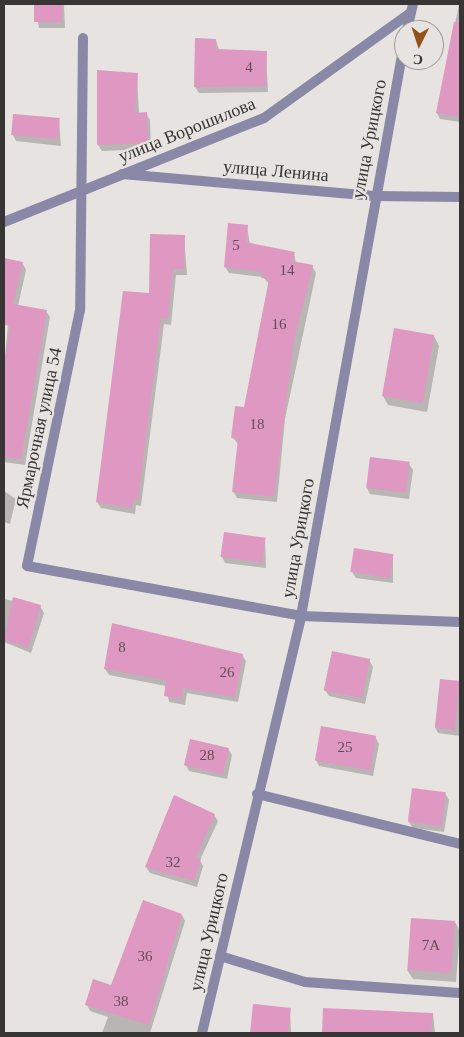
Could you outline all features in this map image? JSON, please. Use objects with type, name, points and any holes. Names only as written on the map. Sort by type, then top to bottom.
[{"type":"street","name":"улица Ворошилова","points":[[4,222],[264,118],[411,8]]},
{"type":"street","name":"Ярмарочная улица 54","points":[[83,38],[84,190],[80,310],[28,566],[301,616],[460,622]]},
{"type":"street","name":"улица Урицкого","points":[[202,1033],[257,794],[301,616],[374,196],[399,70]]},
{"type":"street","name":"улица Ленина","points":[[120,174],[374,196],[460,196]]},
{"type":"street","points":[[257,794],[460,844]]},
{"type":"street","points":[[220,956],[305,982],[460,993]]},
{"type":"building","points":[[34,4],[62,4],[62,22],[34,22]]},
{"type":"building","points":[[454,22],[460,22],[460,117],[436,113]]},
{"type":"building","points":[[195,38],[216,39],[216,49],[267,51],[266,86],[194,87]]},
{"type":"building","points":[[97,70],[138,73],[135,113],[147,112],[148,143],[97,145]]},
{"type":"building","points":[[13,114],[60,118],[58,139],[11,135]]},
{"type":"building","points":[[228,223],[248,225],[246,242],[295,252],[292,261],[313,265],[294,340],[274,497],[232,492],[238,439],[231,438],[235,406],[244,407],[269,279],[261,278],[263,272],[224,267]]},
{"type":"building","points":[[150,234],[185,235],[184,269],[173,269],[168,319],[161,318],[138,500],[133,499],[132,508],[96,502],[123,291],[149,293]]},
{"type":"building","points":[[4,258],[23,262],[13,304],[47,310],[21,459],[4,457],[4,364],[10,326],[5,325],[4,315]]},
{"type":"building","points":[[394,328],[434,335],[422,403],[382,396]]},
{"type":"building","points":[[370,457],[410,462],[406,493],[366,488]]},
{"type":"building","points":[[224,532],[266,538],[262,563],[221,557]]},
{"type":"building","points":[[354,548],[394,554],[390,578],[350,572]]},
{"type":"building","points":[[13,597],[41,605],[28,648],[4,640]]},
{"type":"building","points":[[112,623],[243,654],[235,697],[183,688],[182,699],[164,696],[166,680],[104,669]]},
{"type":"building","points":[[332,651],[370,659],[362,698],[324,690]]},
{"type":"building","points":[[440,679],[460,681],[455,730],[435,728]]},
{"type":"building","points":[[321,726],[376,736],[370,770],[315,760]]},
{"type":"building","points":[[190,739],[229,748],[223,774],[184,765]]},
{"type":"building","points":[[412,788],[446,792],[442,826],[408,822]]},
{"type":"building","points":[[174,795],[215,814],[196,857],[201,858],[194,881],[145,867]]},
{"type":"building","points":[[143,900],[182,914],[149,1025],[85,1005],[93,979],[111,985]]},
{"type":"building","points":[[411,918],[455,921],[451,973],[407,970]]},
{"type":"building","points":[[253,1004],[291,1008],[288,1033],[250,1033]]},
{"type":"building","points":[[323,1008],[433,1013],[431,1033],[322,1033]]}]
